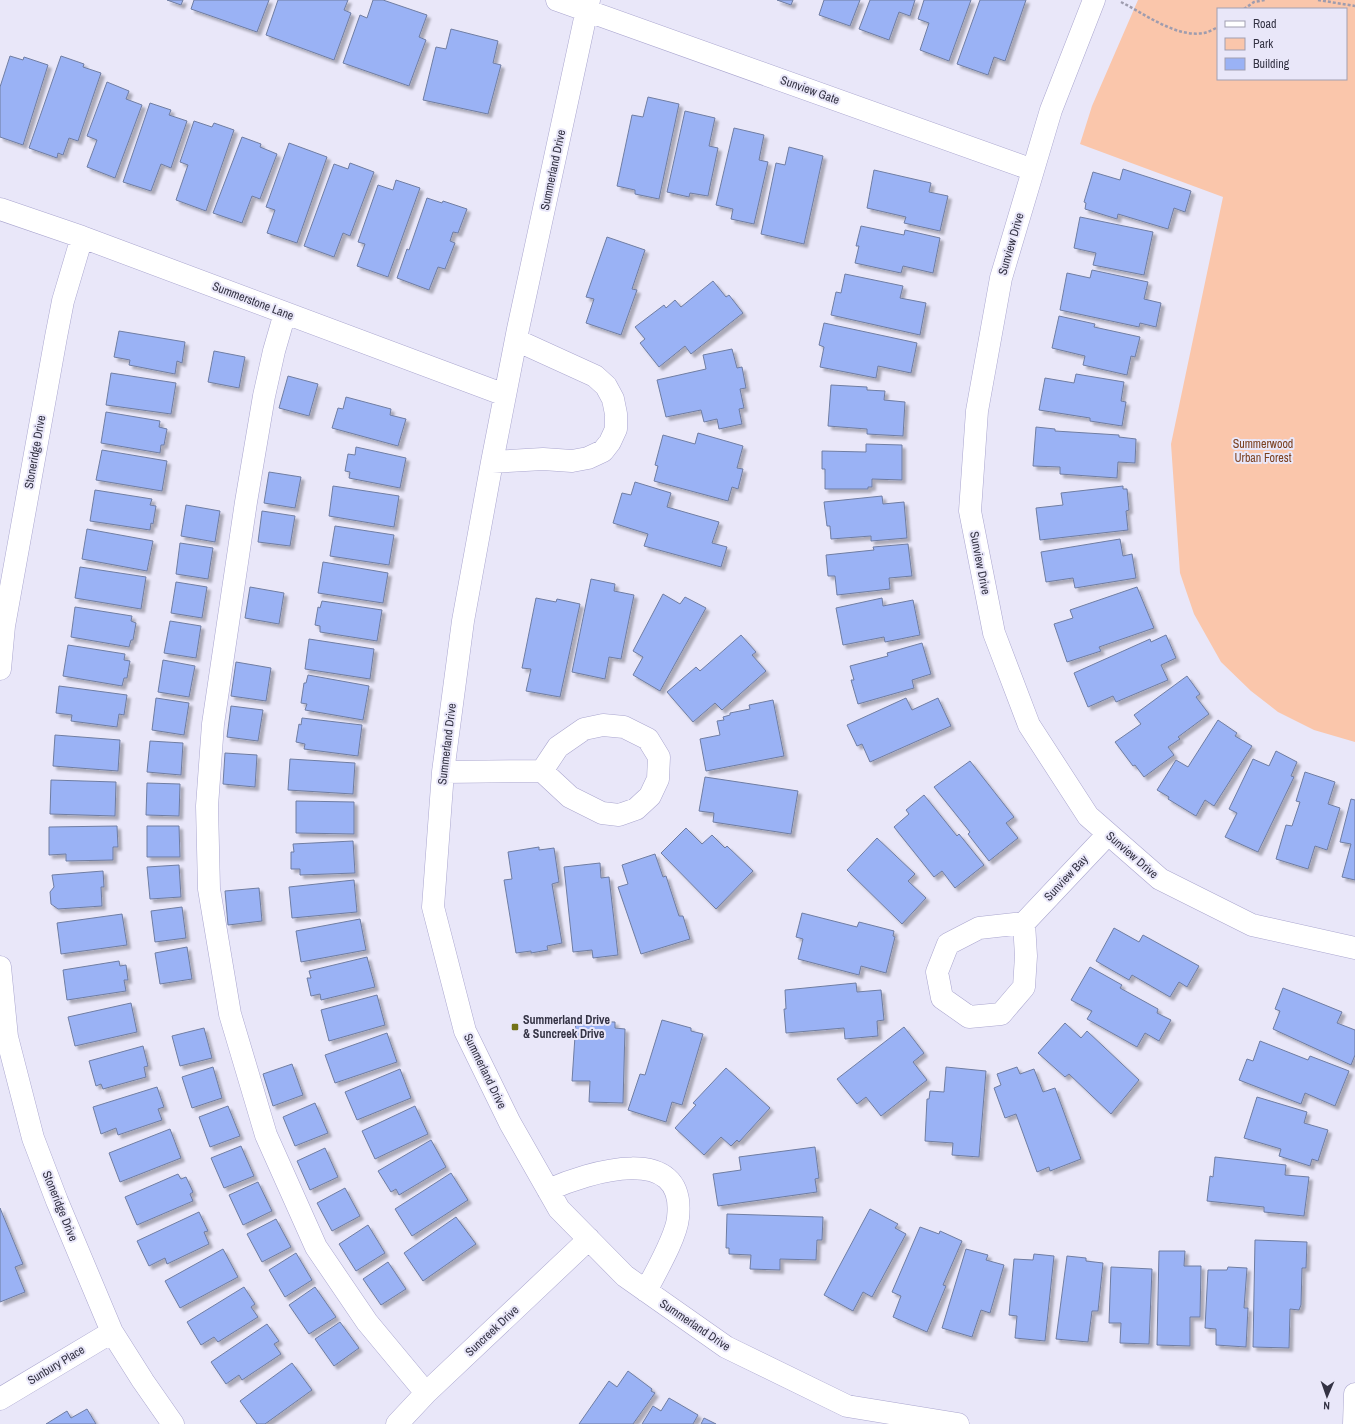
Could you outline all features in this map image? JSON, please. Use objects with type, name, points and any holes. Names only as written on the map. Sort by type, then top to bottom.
[{"type":"street","points":[[557,0],[588,6]]},
{"type":"street","name":"Sunview Drive","points":[[1094,0],[1051,110],[1001,278],[977,411],[970,511],[994,633],[1029,725],[1088,816],[1160,880],[1252,925],[1355,948]]},
{"type":"street","name":"Sunview Gate","points":[[588,6],[1033,170]]},
{"type":"street","name":"Summerland Drive","points":[[588,6],[516,340],[492,462],[463,621],[443,772],[434,907],[465,1031],[510,1124],[559,1209],[625,1276],[726,1348],[847,1406],[958,1424]]},
{"type":"street","name":"Summerstone Lane","points":[[0,209],[82,237],[505,395]]},
{"type":"street","name":"Stoneridge Drive","points":[[0,669],[2,626],[62,308],[82,237]]},
{"type":"street","points":[[285,313],[274,351],[264,396],[212,724],[207,806],[209,889],[230,1014],[266,1135],[316,1247],[367,1322],[426,1393]]},
{"type":"street","points":[[492,462],[543,459],[572,461],[588,458],[603,451],[610,442],[616,429],[616,414],[613,400],[606,386],[595,376],[516,340]]},
{"type":"street","points":[[443,772],[542,771],[570,797],[602,813],[619,815],[636,809],[650,796],[658,779],[659,756],[648,739],[624,727],[603,725],[584,729],[558,747],[542,771]]},
{"type":"street","name":"Sunview Bay","points":[[1024,923],[1108,834]]},
{"type":"street","points":[[1024,923],[1026,956],[1024,987],[1002,1014],[969,1017],[942,998],[937,972],[948,944],[978,928],[1024,923]]},
{"type":"street","name":"Stoneridge Drive","points":[[0,967],[7,1038],[33,1138],[57,1201],[112,1332],[143,1381],[173,1424]]},
{"type":"street","points":[[548,1190],[576,1179],[624,1168],[652,1170],[665,1177],[675,1186],[679,1199],[678,1220],[665,1255],[646,1291]]},
{"type":"street","name":"Suncreek Drive","points":[[397,1424],[426,1393],[589,1239]]},
{"type":"street","name":"Sunbury Place","points":[[0,1399],[112,1332]]},
{"type":"street","points":[[1354,1424],[1355,1394]]},
{"type":"path","points":[[1118,0],[1167,26],[1185,33],[1204,33],[1217,27]]},
{"type":"path","points":[[1245,8],[1254,2],[1264,0]]},
{"type":"path","points":[[1318,0],[1355,6]]},
{"type":"green space","name":"Summerwood Urban Forest","points":[[1138,0],[1355,0],[1355,742],[1314,730],[1278,712],[1251,691],[1221,662],[1194,614],[1180,573],[1171,444],[1223,197],[1080,144],[1092,106]]},
{"type":"building","points":[[167,0],[183,0],[181,5]]},
{"type":"building","points":[[194,0],[269,0],[257,32],[191,9]]},
{"type":"building","points":[[278,0],[348,0],[344,10],[351,13],[334,60],[266,35]]},
{"type":"building","points":[[373,0],[383,0],[427,15],[419,37],[426,40],[409,86],[343,63],[360,15],[367,18]]},
{"type":"building","points":[[777,0],[793,0],[791,5]]},
{"type":"building","points":[[824,0],[860,0],[850,26],[819,15]]},
{"type":"building","points":[[870,0],[915,0],[910,16],[899,12],[889,40],[859,29]]},
{"type":"building","points":[[924,0],[971,0],[949,61],[920,50],[929,23],[918,19]]},
{"type":"building","points":[[980,0],[1026,0],[1005,61],[994,57],[988,75],[957,64]]},
{"type":"building","points":[[451,29],[498,41],[493,63],[501,65],[488,114],[423,100],[436,47],[446,49]]},
{"type":"building","points":[[10,56],[23,60],[24,57],[48,65],[23,145],[0,137],[0,87]]},
{"type":"building","points":[[61,56],[84,64],[83,67],[101,73],[78,141],[69,138],[63,155],[58,153],[57,158],[29,148]]},
{"type":"building","points":[[107,82],[129,91],[126,99],[142,105],[115,178],[87,167],[97,140],[87,136]]},
{"type":"building","points":[[648,97],[679,104],[659,199],[635,194],[635,190],[617,186],[632,115],[643,117]]},
{"type":"building","points":[[150,103],[171,110],[169,115],[187,121],[171,168],[161,164],[151,191],[123,182]]},
{"type":"building","points":[[685,111],[715,118],[709,146],[718,148],[708,196],[690,193],[689,197],[667,192]]},
{"type":"building","points":[[194,121],[212,127],[214,123],[234,130],[206,211],[176,200],[188,165],[180,162]]},
{"type":"building","points":[[734,128],[764,135],[759,160],[768,162],[754,224],[731,219],[733,209],[716,205]]},
{"type":"building","points":[[242,137],[261,144],[260,147],[277,154],[260,199],[252,196],[242,223],[213,213]]},
{"type":"building","points":[[289,143],[327,157],[297,243],[267,233],[275,210],[266,207]]},
{"type":"building","points":[[789,147],[823,156],[804,244],[761,234],[776,163],[785,165]]},
{"type":"building","points":[[350,163],[374,172],[350,236],[343,233],[334,257],[304,246],[334,164],[348,169]]},
{"type":"building","points":[[1123,169],[1191,191],[1185,212],[1174,208],[1168,229],[1118,214],[1117,219],[1085,209],[1086,203],[1084,202],[1093,172],[1120,180]]},
{"type":"building","points":[[874,170],[931,183],[929,192],[948,196],[940,231],[904,223],[906,217],[867,208]]},
{"type":"building","points":[[396,180],[420,188],[388,277],[357,266],[365,244],[358,242],[378,185],[393,190]]},
{"type":"building","points":[[427,198],[442,203],[443,201],[467,209],[458,233],[453,232],[450,241],[455,243],[445,269],[438,267],[429,290],[397,278],[407,249],[409,250]]},
{"type":"building","points":[[1080,217],[1153,232],[1144,275],[1093,265],[1096,253],[1074,248]]},
{"type":"building","points":[[861,226],[904,235],[905,230],[940,238],[933,273],[903,266],[901,273],[855,263],[859,246],[856,246]]},
{"type":"building","points":[[607,237],[645,250],[632,289],[637,290],[621,335],[586,323],[594,299],[586,297]]},
{"type":"building","points":[[1092,270],[1148,282],[1144,299],[1161,303],[1156,327],[1140,323],[1139,327],[1060,310],[1067,273],[1090,278]]},
{"type":"building","points":[[845,274],[903,286],[900,298],[926,303],[920,335],[831,315],[836,292],[841,293]]},
{"type":"building","points":[[713,281],[726,297],[729,295],[743,313],[691,354],[685,346],[659,367],[640,343],[645,339],[635,327],[664,305],[666,308],[675,300],[681,307]]},
{"type":"building","points":[[1059,316],[1095,324],[1094,327],[1140,337],[1135,357],[1131,356],[1127,375],[1083,365],[1085,356],[1052,348]]},
{"type":"building","points":[[824,323],[917,343],[911,373],[878,366],[876,378],[820,367],[824,347],[819,345]]},
{"type":"building","points":[[119,331],[185,342],[182,363],[177,361],[175,374],[129,365],[130,360],[114,357]]},
{"type":"building","points":[[732,349],[737,368],[742,367],[746,388],[740,389],[744,408],[739,409],[742,424],[719,429],[717,419],[704,422],[701,410],[666,417],[657,380],[706,369],[703,355]]},
{"type":"building","points":[[214,351],[245,357],[239,388],[208,382]]},
{"type":"building","points":[[111,373],[176,383],[171,414],[106,405]]},
{"type":"building","points":[[1076,374],[1124,382],[1121,401],[1126,402],[1122,426],[1090,421],[1090,418],[1039,410],[1045,378],[1074,383]]},
{"type":"building","points":[[288,376],[318,384],[309,416],[279,408]]},
{"type":"building","points":[[831,385],[867,387],[867,390],[885,391],[884,400],[905,402],[903,436],[867,434],[867,429],[828,426]]},
{"type":"building","points":[[346,397],[391,409],[390,415],[406,419],[398,446],[332,428],[338,408],[343,409]]},
{"type":"building","points":[[106,412],[160,421],[159,427],[167,429],[164,445],[161,445],[160,453],[101,443]]},
{"type":"building","points":[[1036,427],[1055,429],[1055,431],[1119,435],[1119,437],[1136,439],[1135,463],[1118,462],[1117,478],[1060,474],[1060,467],[1033,466]]},
{"type":"building","points":[[698,433],[743,446],[737,468],[743,469],[738,489],[732,487],[728,501],[654,481],[658,466],[655,465],[663,435],[695,444]]},
{"type":"building","points":[[866,444],[902,445],[902,480],[872,479],[872,487],[868,487],[868,489],[825,489],[825,469],[822,469],[822,451],[866,452]]},
{"type":"building","points":[[356,447],[406,458],[400,488],[349,478],[350,472],[345,471],[348,454],[355,455]]},
{"type":"building","points":[[102,450],[167,461],[162,491],[96,480]]},
{"type":"building","points":[[269,472],[301,477],[295,508],[264,503]]},
{"type":"building","points":[[635,482],[671,493],[667,507],[719,522],[712,543],[727,547],[721,567],[644,546],[648,534],[613,523],[622,493],[631,495]]},
{"type":"building","points":[[333,486],[399,496],[394,527],[329,516]]},
{"type":"building","points":[[1123,486],[1123,489],[1127,489],[1129,510],[1126,511],[1128,530],[1040,540],[1036,508],[1063,505],[1061,493]]},
{"type":"building","points":[[95,490],[152,499],[150,505],[156,506],[153,524],[151,523],[150,530],[90,521]]},
{"type":"building","points":[[882,496],[883,504],[904,502],[907,538],[871,541],[871,536],[831,539],[830,526],[827,526],[824,502]]},
{"type":"building","points":[[186,505],[220,511],[215,542],[181,536]]},
{"type":"building","points":[[262,511],[295,516],[290,546],[258,542]]},
{"type":"building","points":[[335,526],[394,535],[389,565],[330,556]]},
{"type":"building","points":[[87,529],[153,541],[147,571],[82,559]]},
{"type":"building","points":[[1120,539],[1123,556],[1132,554],[1136,578],[1075,588],[1073,578],[1046,582],[1041,552]]},
{"type":"building","points":[[180,543],[213,548],[208,579],[176,574]]},
{"type":"building","points":[[908,544],[912,576],[889,578],[890,589],[837,595],[835,576],[828,576],[826,555],[874,550],[873,547]]},
{"type":"building","points":[[323,562],[388,573],[383,603],[318,593]]},
{"type":"building","points":[[80,567],[146,577],[141,609],[75,598]]},
{"type":"building","points":[[591,579],[615,584],[614,591],[634,595],[621,659],[609,657],[605,679],[572,672]]},
{"type":"building","points":[[176,582],[207,587],[202,618],[171,613]]},
{"type":"building","points":[[250,587],[284,593],[279,624],[245,618]]},
{"type":"building","points":[[1137,587],[1154,628],[1099,647],[1101,651],[1067,662],[1054,624],[1073,618],[1070,610]]},
{"type":"building","points":[[663,594],[680,604],[685,597],[706,608],[660,691],[633,675],[643,657],[633,651]]},
{"type":"building","points":[[536,598],[556,602],[557,599],[580,604],[560,697],[526,691],[531,669],[522,668]]},
{"type":"building","points":[[882,598],[883,606],[913,600],[920,635],[885,642],[884,637],[843,645],[836,608]]},
{"type":"building","points":[[322,601],[382,610],[377,641],[320,632],[320,626],[315,625],[318,607],[320,608]]},
{"type":"building","points":[[75,607],[132,616],[131,621],[136,623],[133,640],[131,640],[129,647],[71,637]]},
{"type":"building","points":[[170,621],[201,626],[196,658],[164,653]]},
{"type":"building","points":[[741,635],[756,652],[752,655],[766,671],[722,710],[715,703],[693,722],[667,692],[696,667],[700,671]]},
{"type":"building","points":[[1166,635],[1176,658],[1161,665],[1168,680],[1116,702],[1113,696],[1088,707],[1074,673],[1150,639],[1151,642]]},
{"type":"building","points":[[309,639],[374,649],[370,679],[305,669]]},
{"type":"building","points":[[922,643],[931,674],[912,680],[914,688],[858,704],[851,680],[854,680],[850,666],[888,656],[887,653]]},
{"type":"building","points":[[68,645],[125,654],[124,660],[130,661],[127,678],[124,678],[122,686],[63,676]]},
{"type":"building","points":[[163,660],[195,666],[189,697],[158,692]]},
{"type":"building","points":[[236,662],[271,668],[266,701],[231,696]]},
{"type":"building","points":[[308,675],[369,686],[363,720],[305,710],[307,704],[301,703],[304,683],[306,683]]},
{"type":"building","points":[[1187,676],[1200,694],[1196,697],[1209,714],[1178,737],[1180,739],[1168,747],[1174,755],[1144,777],[1135,765],[1133,766],[1115,742],[1141,724],[1134,715]]},
{"type":"building","points":[[59,686],[127,695],[124,715],[119,714],[117,727],[71,721],[72,715],[56,713]]},
{"type":"building","points":[[156,698],[189,703],[184,735],[152,730]]},
{"type":"building","points":[[906,698],[912,710],[938,698],[951,726],[870,762],[862,744],[857,746],[847,725]]},
{"type":"building","points":[[773,700],[784,756],[706,771],[700,739],[720,735],[717,721],[724,720],[723,717],[730,715],[730,713],[750,709],[749,705]]},
{"type":"building","points":[[231,706],[263,710],[258,741],[227,737]]},
{"type":"building","points":[[302,718],[362,725],[358,756],[304,749],[305,744],[296,742],[299,724],[301,725]]},
{"type":"building","points":[[1218,720],[1237,733],[1235,736],[1252,746],[1214,806],[1205,800],[1196,816],[1168,799],[1169,797],[1157,790],[1176,760],[1188,767]]},
{"type":"building","points":[[55,735],[120,740],[118,771],[53,766]]},
{"type":"building","points":[[150,741],[183,743],[181,775],[147,772]]},
{"type":"building","points":[[1276,751],[1297,762],[1291,776],[1294,777],[1258,852],[1225,837],[1237,813],[1229,809],[1253,759],[1269,766]]},
{"type":"building","points":[[225,753],[257,755],[255,787],[223,784]]},
{"type":"building","points":[[290,759],[355,763],[353,794],[288,790]]},
{"type":"building","points":[[970,761],[1014,817],[1006,823],[1018,838],[989,861],[968,834],[970,832],[934,787]]},
{"type":"building","points":[[1305,772],[1335,782],[1328,804],[1340,808],[1327,850],[1315,846],[1308,869],[1276,859],[1286,825],[1292,826],[1300,802],[1296,801]]},
{"type":"building","points":[[705,777],[798,791],[791,834],[713,822],[714,813],[699,811]]},
{"type":"building","points":[[51,780],[116,782],[115,816],[50,814]]},
{"type":"building","points":[[147,783],[180,784],[179,816],[146,815]]},
{"type":"building","points":[[924,795],[957,836],[959,834],[984,865],[955,888],[942,871],[934,877],[894,827],[909,814],[906,810]]},
{"type":"building","points":[[1351,799],[1355,800],[1355,880],[1342,877],[1351,844],[1340,842]]},
{"type":"building","points":[[296,801],[354,802],[354,834],[296,833]]},
{"type":"building","points":[[117,826],[118,847],[113,847],[113,860],[66,861],[66,854],[49,855],[49,827]]},
{"type":"building","points":[[147,826],[179,826],[180,857],[147,857]]},
{"type":"building","points":[[686,828],[702,844],[712,835],[725,848],[727,846],[753,871],[716,909],[661,853]]},
{"type":"building","points":[[877,838],[915,874],[908,881],[926,898],[902,924],[847,870]]},
{"type":"building","points":[[353,841],[355,873],[300,875],[300,869],[291,869],[291,852],[294,852],[293,844]]},
{"type":"building","points":[[539,847],[539,850],[554,848],[559,882],[552,884],[562,943],[547,946],[548,950],[531,953],[531,951],[516,953],[504,880],[512,879],[508,852]]},
{"type":"building","points":[[655,854],[663,877],[666,876],[679,916],[683,916],[690,939],[641,954],[618,887],[628,884],[622,865]]},
{"type":"building","points":[[600,863],[601,878],[609,877],[618,955],[593,958],[592,950],[573,952],[564,867]]},
{"type":"building","points":[[179,865],[181,897],[150,899],[147,867]]},
{"type":"building","points":[[103,871],[104,887],[101,887],[102,906],[58,909],[51,904],[50,892],[54,887],[52,875]]},
{"type":"building","points":[[354,880],[357,912],[292,918],[289,887]]},
{"type":"building","points":[[259,888],[262,921],[228,925],[225,891]]},
{"type":"building","points":[[182,907],[186,938],[155,942],[151,911]]},
{"type":"building","points":[[802,913],[857,927],[859,922],[894,931],[893,936],[895,937],[886,973],[861,966],[859,975],[798,959],[803,939],[796,937]]},
{"type":"building","points":[[122,914],[127,945],[61,954],[57,923]]},
{"type":"building","points":[[360,919],[366,950],[301,962],[296,931]]},
{"type":"building","points":[[1114,928],[1139,942],[1143,935],[1199,966],[1187,987],[1179,982],[1170,997],[1132,975],[1129,980],[1096,961]]},
{"type":"building","points":[[187,947],[192,979],[160,984],[155,953]]},
{"type":"building","points":[[367,957],[375,987],[321,1000],[320,994],[311,996],[307,978],[311,978],[309,971]]},
{"type":"building","points":[[119,961],[120,966],[126,965],[128,980],[124,980],[126,991],[67,1000],[63,970]]},
{"type":"building","points":[[1090,967],[1122,985],[1120,988],[1158,1009],[1157,1013],[1171,1020],[1159,1041],[1145,1033],[1137,1047],[1087,1019],[1092,1011],[1071,1000]]},
{"type":"building","points":[[856,983],[857,992],[881,990],[884,1020],[877,1021],[878,1036],[845,1039],[844,1028],[786,1033],[784,1009],[786,1009],[785,990]]},
{"type":"building","points":[[1283,988],[1342,1012],[1337,1023],[1355,1030],[1355,1055],[1351,1065],[1273,1029],[1280,1011],[1275,1009]]},
{"type":"building","points":[[377,995],[385,1025],[329,1041],[321,1010]]},
{"type":"building","points":[[131,1003],[137,1032],[75,1046],[68,1017]]},
{"type":"building","points":[[662,1020],[691,1028],[691,1031],[703,1034],[682,1105],[672,1102],[666,1122],[628,1110],[640,1074],[645,1075]]},
{"type":"building","points":[[576,1021],[615,1022],[615,1028],[625,1029],[623,1103],[589,1102],[590,1081],[572,1081]]},
{"type":"building","points":[[1065,1023],[1081,1038],[1087,1031],[1139,1080],[1111,1114],[1069,1074],[1065,1077],[1038,1053]]},
{"type":"building","points":[[904,1027],[924,1053],[913,1062],[927,1080],[881,1116],[866,1097],[857,1104],[837,1079]]},
{"type":"building","points":[[204,1028],[212,1058],[180,1066],[172,1036]]},
{"type":"building","points":[[387,1033],[397,1062],[335,1083],[325,1055]]},
{"type":"building","points":[[1260,1041],[1308,1060],[1310,1056],[1349,1071],[1335,1106],[1305,1093],[1301,1104],[1239,1080],[1247,1059],[1253,1061]]},
{"type":"building","points":[[143,1046],[148,1066],[144,1067],[146,1077],[103,1089],[101,1084],[96,1086],[89,1061]]},
{"type":"building","points":[[292,1064],[303,1095],[273,1106],[263,1074]]},
{"type":"building","points":[[213,1067],[222,1098],[192,1108],[182,1077]]},
{"type":"building","points":[[946,1067],[986,1071],[979,1157],[952,1155],[953,1143],[925,1141],[927,1099],[929,1099],[930,1091],[944,1092]]},
{"type":"building","points":[[1017,1067],[1020,1074],[1034,1069],[1043,1092],[1055,1088],[1081,1159],[1050,1171],[1049,1167],[1037,1172],[1016,1114],[1005,1118],[994,1088],[1001,1085],[997,1074]]},
{"type":"building","points":[[726,1068],[770,1108],[739,1142],[737,1140],[731,1146],[721,1137],[704,1155],[675,1128],[696,1105],[693,1103]]},
{"type":"building","points":[[400,1069],[411,1098],[357,1120],[345,1092]]},
{"type":"building","points":[[157,1087],[164,1107],[158,1109],[162,1120],[118,1135],[116,1128],[101,1134],[93,1107]]},
{"type":"building","points":[[1257,1097],[1307,1112],[1304,1123],[1328,1130],[1318,1161],[1312,1159],[1310,1166],[1279,1156],[1281,1149],[1244,1138]]},
{"type":"building","points":[[315,1103],[328,1133],[295,1146],[283,1117]]},
{"type":"building","points":[[228,1106],[240,1136],[210,1147],[199,1117]]},
{"type":"building","points":[[415,1106],[428,1134],[375,1159],[362,1131]]},
{"type":"building","points":[[170,1129],[181,1158],[120,1182],[109,1153]]},
{"type":"building","points":[[431,1140],[446,1167],[399,1195],[396,1189],[391,1192],[378,1171]]},
{"type":"building","points":[[241,1146],[254,1176],[224,1188],[211,1158]]},
{"type":"building","points":[[815,1147],[819,1178],[815,1179],[817,1192],[718,1206],[713,1174],[741,1170],[739,1157]]},
{"type":"building","points":[[325,1148],[338,1177],[310,1190],[297,1161]]},
{"type":"building","points":[[1215,1157],[1286,1165],[1285,1175],[1309,1177],[1304,1216],[1264,1212],[1264,1207],[1207,1201],[1210,1176],[1213,1177]]},
{"type":"building","points":[[451,1173],[468,1200],[412,1236],[395,1209]]},
{"type":"building","points":[[178,1174],[181,1179],[186,1177],[193,1192],[190,1194],[193,1201],[137,1225],[125,1197]]},
{"type":"building","points":[[258,1182],[272,1211],[243,1225],[229,1195]]},
{"type":"building","points":[[345,1188],[360,1216],[332,1231],[317,1203]]},
{"type":"building","points":[[0,1208],[23,1264],[15,1267],[25,1292],[0,1302]]},
{"type":"building","points":[[870,1209],[898,1224],[895,1228],[906,1234],[872,1297],[863,1292],[853,1311],[824,1295]]},
{"type":"building","points":[[199,1212],[208,1231],[204,1232],[209,1244],[167,1264],[165,1258],[149,1266],[137,1241]]},
{"type":"building","points":[[727,1214],[823,1217],[822,1240],[817,1240],[816,1260],[780,1259],[780,1270],[750,1269],[751,1255],[729,1254],[729,1248],[726,1248]]},
{"type":"building","points":[[456,1217],[476,1244],[423,1281],[404,1253]]},
{"type":"building","points":[[276,1219],[291,1247],[262,1262],[247,1234]]},
{"type":"building","points":[[368,1225],[385,1253],[356,1271],[339,1244]]},
{"type":"building","points":[[920,1227],[939,1234],[940,1231],[962,1241],[943,1285],[946,1286],[927,1332],[893,1317],[901,1296],[892,1292]]},
{"type":"building","points":[[1255,1240],[1307,1242],[1306,1268],[1302,1268],[1301,1305],[1299,1310],[1290,1309],[1289,1348],[1253,1347]]},
{"type":"building","points":[[223,1249],[238,1277],[180,1308],[165,1281]]},
{"type":"building","points":[[966,1249],[988,1255],[986,1260],[1004,1265],[990,1313],[981,1310],[972,1337],[942,1328]]},
{"type":"building","points":[[1159,1251],[1185,1251],[1184,1266],[1201,1266],[1200,1317],[1190,1317],[1190,1346],[1157,1345]]},
{"type":"building","points":[[296,1253],[312,1280],[285,1297],[269,1270]]},
{"type":"building","points":[[1034,1254],[1054,1256],[1045,1341],[1015,1338],[1017,1316],[1009,1315],[1014,1259],[1033,1260]]},
{"type":"building","points":[[1067,1256],[1086,1258],[1086,1261],[1103,1263],[1098,1311],[1092,1311],[1088,1342],[1056,1339]]},
{"type":"building","points":[[388,1262],[406,1289],[381,1305],[363,1279]]},
{"type":"building","points":[[1111,1267],[1152,1269],[1149,1344],[1120,1343],[1121,1323],[1109,1323]]},
{"type":"building","points":[[1228,1267],[1247,1268],[1244,1308],[1248,1308],[1246,1347],[1216,1345],[1216,1329],[1205,1328],[1208,1270],[1227,1270]]},
{"type":"building","points":[[244,1287],[255,1304],[251,1307],[258,1317],[218,1342],[214,1337],[201,1345],[187,1322]]},
{"type":"building","points":[[315,1287],[336,1317],[309,1334],[289,1305]]},
{"type":"building","points":[[340,1322],[359,1348],[334,1366],[315,1339]]},
{"type":"building","points":[[267,1324],[279,1341],[274,1344],[281,1354],[242,1380],[239,1375],[226,1384],[211,1362]]},
{"type":"building","points":[[292,1363],[312,1390],[265,1424],[257,1424],[240,1401]]},
{"type":"building","points":[[628,1371],[652,1389],[651,1391],[655,1393],[633,1424],[579,1424],[609,1381],[617,1387]]},
{"type":"building","points":[[669,1398],[698,1415],[693,1424],[642,1424],[653,1406],[661,1411]]},
{"type":"building","points":[[87,1409],[96,1424],[46,1424],[67,1411],[71,1418]]},
{"type":"building","points":[[704,1418],[716,1424],[701,1424]]},
{"type":"place","name":"Summerland Drive & Suncreek Drive","points":[[515,1027]]}]
